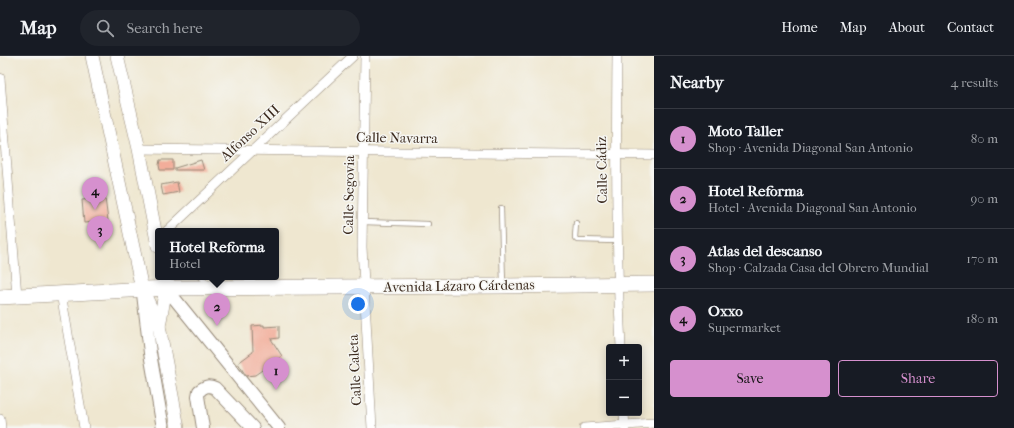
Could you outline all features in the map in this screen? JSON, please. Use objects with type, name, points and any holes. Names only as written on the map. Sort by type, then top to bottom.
[{"type":"main road","points":[[92,56],[142,289],[159,326],[178,428]]},
{"type":"main road","points":[[117,56],[139,149],[155,228]]},
{"type":"main road","points":[[159,326],[165,283]]},
{"type":"main road","name":"Avenida Lázaro Cárdenas","points":[[0,297],[142,289],[165,283],[212,288],[654,284]]},
{"type":"street","name":"Alfonso XIII","points":[[170,228],[353,56]]},
{"type":"street","name":"Calle Segovia","points":[[365,56],[362,222],[365,287]]},
{"type":"street","name":"Calle Cádiz","points":[[617,56],[617,241],[621,344]]},
{"type":"street","points":[[0,78],[17,296]]},
{"type":"street","name":"Calle Navarra","points":[[139,149],[654,155]]},
{"type":"street","points":[[165,283],[279,428]]},
{"type":"street","name":"Calle Caleta","points":[[365,287],[372,428]]},
{"type":"street","points":[[142,289],[150,353],[163,428]]},
{"type":"street","points":[[61,294],[84,428]]},
{"type":"street","points":[[203,428],[198,403],[199,391],[204,387],[209,386],[215,388],[253,428]]},
{"type":"street","points":[[624,416],[625,427]]},
{"type":"street","points":[[0,419],[1,428]]},
{"type":"street","points":[[584,428],[625,427],[654,423]]},
{"type":"lane","points":[[501,208],[503,286]]},
{"type":"lane","points":[[362,222],[428,224]]},
{"type":"lane","points":[[576,223],[575,238],[577,240],[617,241]]},
{"type":"lane","points":[[204,280],[212,288]]},
{"type":"building","points":[[160,160],[173,160],[173,170],[160,170]]},
{"type":"building","points":[[201,160],[204,170],[175,170],[175,168]]},
{"type":"building","points":[[177,182],[179,192],[163,195],[161,185]]},
{"type":"building","points":[[105,198],[108,221],[84,223],[82,200]]},
{"type":"building","points":[[264,325],[264,327],[279,326],[279,338],[271,339],[282,356],[255,375],[246,376],[238,363],[253,352],[252,326]]},
{"type":"place","name":"Oxxo","points":[[95,210]]},
{"type":"place","name":"Atlas del descanso","points":[[100,249]]},
{"type":"place","name":"Hotel Reforma","points":[[217,326]]},
{"type":"place","name":"Moto Taller","points":[[276,390]]}]
